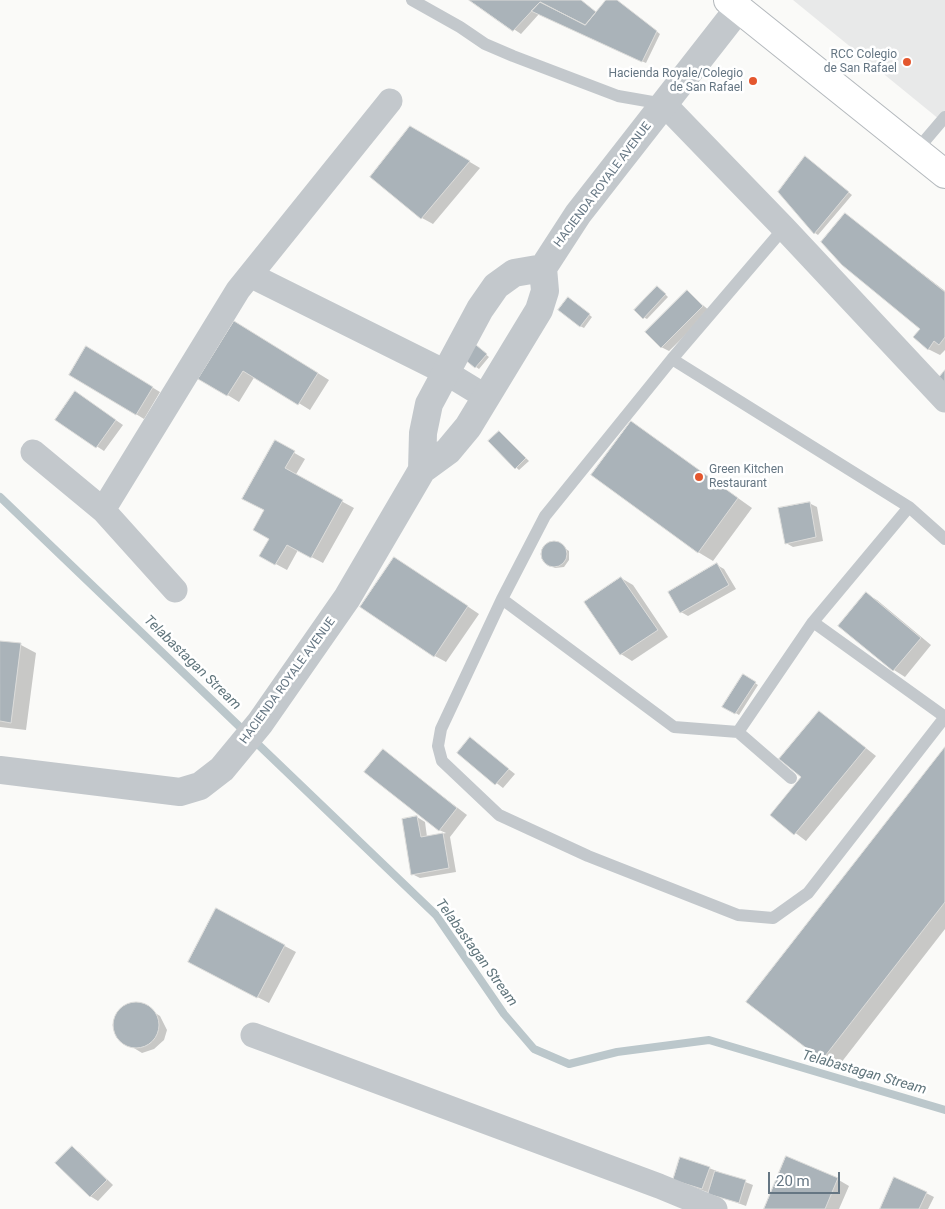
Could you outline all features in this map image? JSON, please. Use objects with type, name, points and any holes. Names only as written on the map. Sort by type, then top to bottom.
[{"type":"highway","points":[[734,4],[945,174]]},
{"type":"street","name":"HACIENDA ROYALE AVENUE","points":[[0,770],[180,792],[200,786],[222,769],[260,723],[347,598],[422,470],[448,451],[468,427],[539,310],[545,291],[543,268],[578,214],[664,104],[734,4]]},
{"type":"street","points":[[103,510],[238,290],[390,101]]},
{"type":"street","points":[[664,104],[784,228],[945,400]]},
{"type":"street","points":[[422,470],[422,433],[428,404],[480,309],[496,286],[514,273],[543,268]]},
{"type":"street","points":[[250,275],[446,372],[486,397]]},
{"type":"street","points":[[33,452],[103,510],[175,590]]},
{"type":"street","points":[[252,1035],[649,1182],[715,1209]]},
{"type":"lane","points":[[412,0],[460,26],[485,44],[513,56],[618,96],[664,104]]},
{"type":"lane","points":[[916,151],[945,117]]},
{"type":"lane","points":[[784,228],[672,359],[545,516],[502,599],[440,729],[438,746],[442,761],[499,815],[588,856],[738,915],[773,918],[808,893],[945,717],[813,622]]},
{"type":"lane","points":[[672,359],[909,508],[945,539]]},
{"type":"lane","points":[[738,732],[813,622],[909,508]]},
{"type":"lane","points":[[502,599],[674,727],[738,732],[791,778]]},
{"type":"shaded area","name":"RCC Colegio de San Rafael","points":[[793,0],[945,0],[945,124]]},
{"type":"building","points":[[469,0],[581,0],[596,12],[585,25],[540,2],[513,31]]},
{"type":"building","points":[[606,0],[617,0],[657,31],[642,62],[531,11],[540,2],[585,25]]},
{"type":"building","points":[[410,126],[470,161],[421,219],[370,177]]},
{"type":"building","points":[[805,156],[849,192],[814,234],[778,192]]},
{"type":"building","points":[[845,213],[945,292],[945,337],[939,345],[934,341],[928,350],[913,337],[920,329],[842,265],[821,242]]},
{"type":"building","points":[[657,286],[666,294],[643,319],[634,310]]},
{"type":"building","points":[[687,290],[703,306],[661,348],[645,332]]},
{"type":"building","points":[[568,297],[590,314],[580,327],[558,310]]},
{"type":"building","points":[[234,321],[318,373],[298,405],[243,371],[227,396],[198,379]]},
{"type":"building","points":[[470,340],[487,354],[475,368],[458,354]]},
{"type":"building","points":[[86,346],[153,387],[136,415],[69,375]]},
{"type":"building","points":[[945,370],[945,389],[936,381]]},
{"type":"building","points":[[75,391],[116,420],[96,448],[55,420]]},
{"type":"building","points":[[631,421],[738,498],[698,553],[591,475]]},
{"type":"building","points":[[499,431],[526,458],[515,469],[488,441]]},
{"type":"building","points":[[275,440],[295,451],[285,468],[343,500],[311,558],[287,545],[275,565],[259,556],[269,539],[253,530],[264,510],[242,499]]},
{"type":"building","points":[[810,502],[816,537],[785,544],[778,508]]},
{"type":"building","points":[[554,541],[563,545],[567,554],[563,563],[554,567],[545,563],[541,554],[545,545]]},
{"type":"building","points":[[394,557],[468,606],[434,657],[360,607]]},
{"type":"building","points":[[717,563],[729,585],[680,613],[668,592]]},
{"type":"building","points":[[621,577],[658,630],[620,655],[584,602]]},
{"type":"building","points":[[866,592],[921,638],[893,671],[838,626]]},
{"type":"building","points":[[0,641],[21,643],[11,723],[0,721]]},
{"type":"building","points":[[743,674],[756,682],[735,714],[722,707]]},
{"type":"building","points":[[819,711],[866,748],[794,835],[770,815],[801,777],[779,759]]},
{"type":"building","points":[[470,737],[509,769],[495,785],[457,753]]},
{"type":"building","points":[[945,747],[945,902],[822,1060],[746,1002]]},
{"type":"building","points":[[383,749],[457,808],[439,831],[364,772]]},
{"type":"building","points":[[417,816],[421,837],[443,833],[449,868],[411,875],[402,819]]},
{"type":"building","points":[[216,908],[285,945],[257,998],[188,962]]},
{"type":"building","points":[[136,1002],[149,1006],[155,1012],[159,1025],[155,1038],[149,1044],[136,1048],[123,1044],[117,1038],[113,1025],[117,1012],[123,1006]]},
{"type":"building","points":[[72,1146],[107,1180],[90,1197],[55,1163]]},
{"type":"building","points":[[786,1156],[838,1178],[825,1209],[764,1209]]},
{"type":"building","points":[[680,1157],[710,1167],[702,1189],[673,1180]]},
{"type":"building","points":[[715,1171],[746,1180],[739,1203],[708,1194]]},
{"type":"building","points":[[894,1177],[927,1192],[919,1209],[880,1209]]},
{"type":"waterway","name":"Telabastagan Stream","points":[[0,497],[436,915],[504,1014],[534,1049],[569,1064],[617,1052],[709,1040],[945,1110]]},
{"type":"place","name":"RCC Colegio de San Rafael","points":[[907,62]]},
{"type":"place","name":"Hacienda Royale/Colegio de San Rafael","points":[[753,81]]},
{"type":"place","name":"Green Kitchen Restaurant","points":[[699,477]]}]
